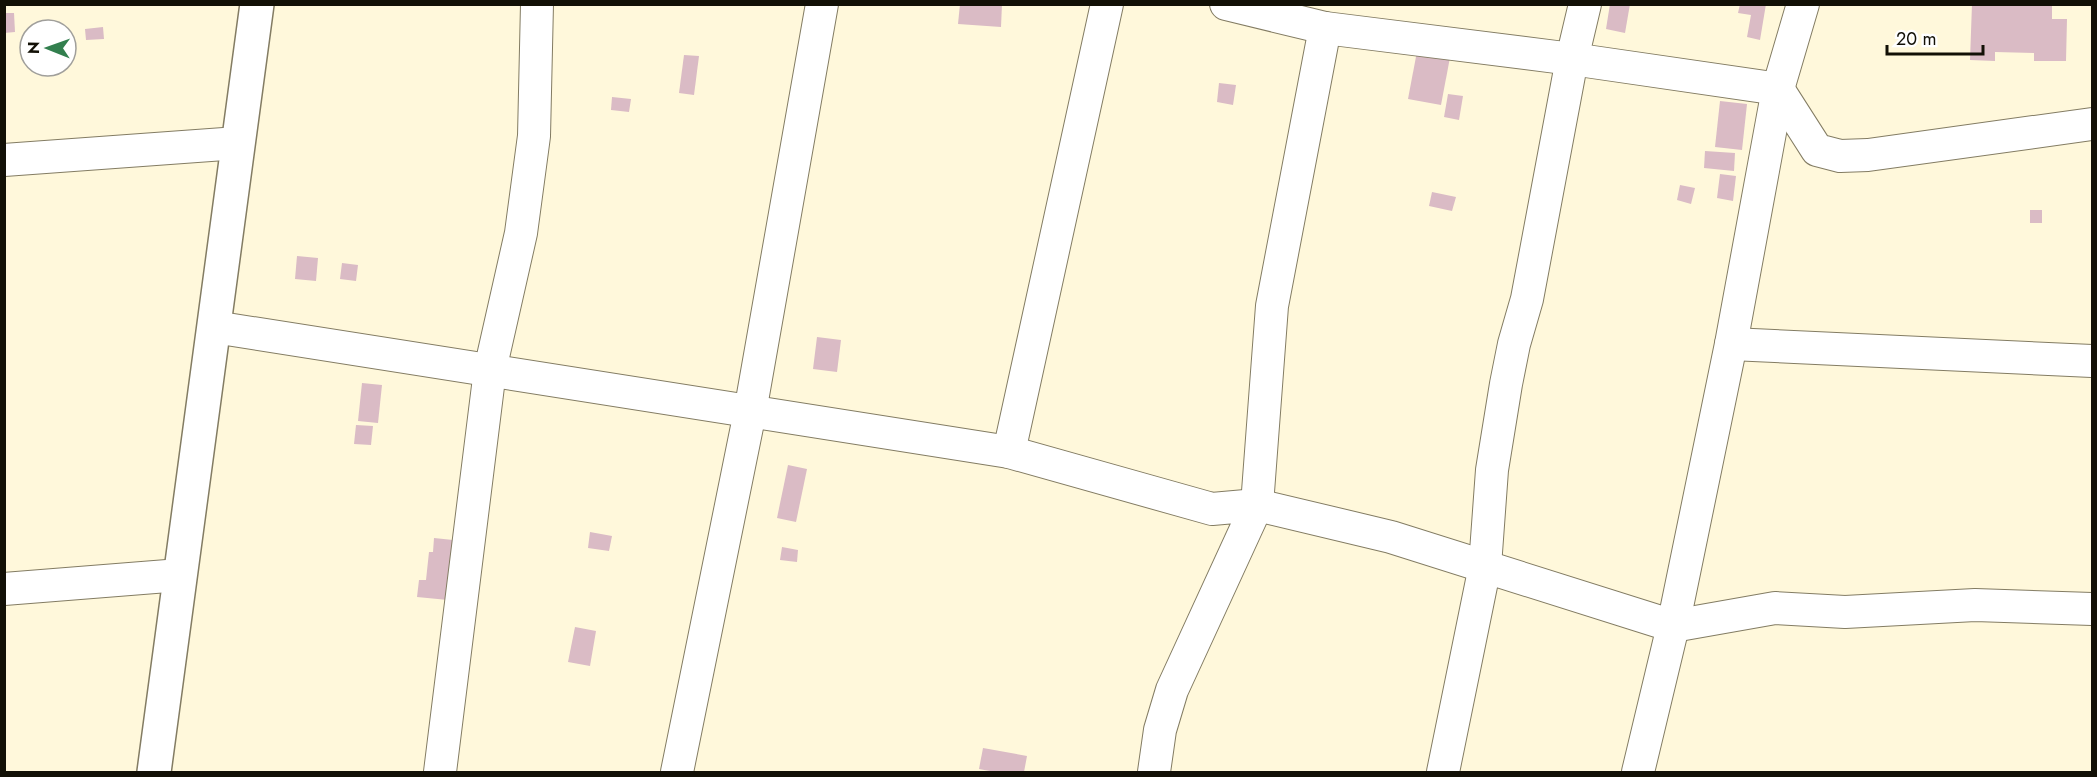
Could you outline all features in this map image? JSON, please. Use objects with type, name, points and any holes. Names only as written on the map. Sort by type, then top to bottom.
[{"type":"street","points":[[154,772],[257,4]]},
{"type":"street","points":[[440,772],[490,370],[521,233],[533,147],[537,4]]},
{"type":"street","points":[[677,772],[750,412],[822,4]]},
{"type":"street","points":[[1009,452],[1107,4]]},
{"type":"street","points":[[1226,4],[1325,28],[1778,88],[1817,150],[1840,156],[1880,153],[2092,124]]},
{"type":"street","points":[[1443,772],[1485,566],[1492,470],[1506,384],[1514,344],[1527,299],[1572,59],[1585,4]]},
{"type":"street","points":[[1638,772],[1673,626],[1731,344],[1778,88],[1803,4]]},
{"type":"street","points":[[1154,772],[1160,730],[1172,690],[1257,505],[1272,306],[1325,28]]},
{"type":"street","points":[[4,160],[238,143]]},
{"type":"street","points":[[214,327],[1009,452],[1212,509],[1257,505],[1391,537],[1673,626],[1775,608],[1845,612],[1975,605],[2092,609]]},
{"type":"street","points":[[1731,344],[2092,361]]},
{"type":"street","points":[[4,589],[180,575]]},
{"type":"building","points":[[960,4],[1002,4],[1001,27],[958,24]]},
{"type":"building","points":[[1610,4],[1630,4],[1625,33],[1606,29]]},
{"type":"building","points":[[1740,4],[1766,4],[1760,40],[1747,37],[1751,15],[1738,13]]},
{"type":"building","points":[[1972,4],[2052,4],[2052,19],[2067,19],[2066,61],[2034,61],[2034,53],[1995,52],[1995,61],[1970,60]]},
{"type":"building","points":[[4,13],[14,13],[15,32],[4,33]]},
{"type":"building","points":[[103,27],[104,39],[86,40],[85,29]]},
{"type":"building","points":[[1418,46],[1451,52],[1441,105],[1408,99]]},
{"type":"building","points":[[684,55],[699,56],[694,95],[679,93]]},
{"type":"building","points":[[1219,83],[1236,85],[1233,105],[1217,102]]},
{"type":"building","points":[[1448,94],[1463,96],[1459,120],[1444,117]]},
{"type":"building","points":[[612,97],[631,99],[629,112],[611,110]]},
{"type":"building","points":[[1720,101],[1747,104],[1742,150],[1715,147]]},
{"type":"building","points":[[1705,151],[1735,153],[1734,171],[1704,168]]},
{"type":"building","points":[[1720,174],[1736,176],[1733,201],[1717,198]]},
{"type":"building","points":[[1680,185],[1695,188],[1691,204],[1677,200]]},
{"type":"building","points":[[1432,192],[1456,197],[1452,211],[1429,206]]},
{"type":"building","points":[[2030,210],[2042,210],[2042,223],[2030,223]]},
{"type":"building","points":[[297,256],[318,258],[316,281],[295,279]]},
{"type":"building","points":[[342,263],[358,265],[356,281],[340,279]]},
{"type":"building","points":[[817,337],[841,340],[837,372],[813,369]]},
{"type":"building","points":[[362,383],[382,385],[378,423],[358,421]]},
{"type":"building","points":[[356,425],[373,426],[371,445],[354,444]]},
{"type":"building","points":[[788,465],[807,469],[796,522],[777,518]]},
{"type":"building","points":[[590,532],[612,536],[609,551],[588,548]]},
{"type":"building","points":[[434,538],[453,540],[448,600],[417,597],[419,580],[426,580],[429,552],[433,552]]},
{"type":"building","points":[[782,547],[798,550],[797,562],[780,560]]},
{"type":"building","points":[[575,627],[596,631],[590,666],[568,662]]},
{"type":"building","points":[[983,748],[1027,756],[1024,772],[995,772],[979,769]]}]
